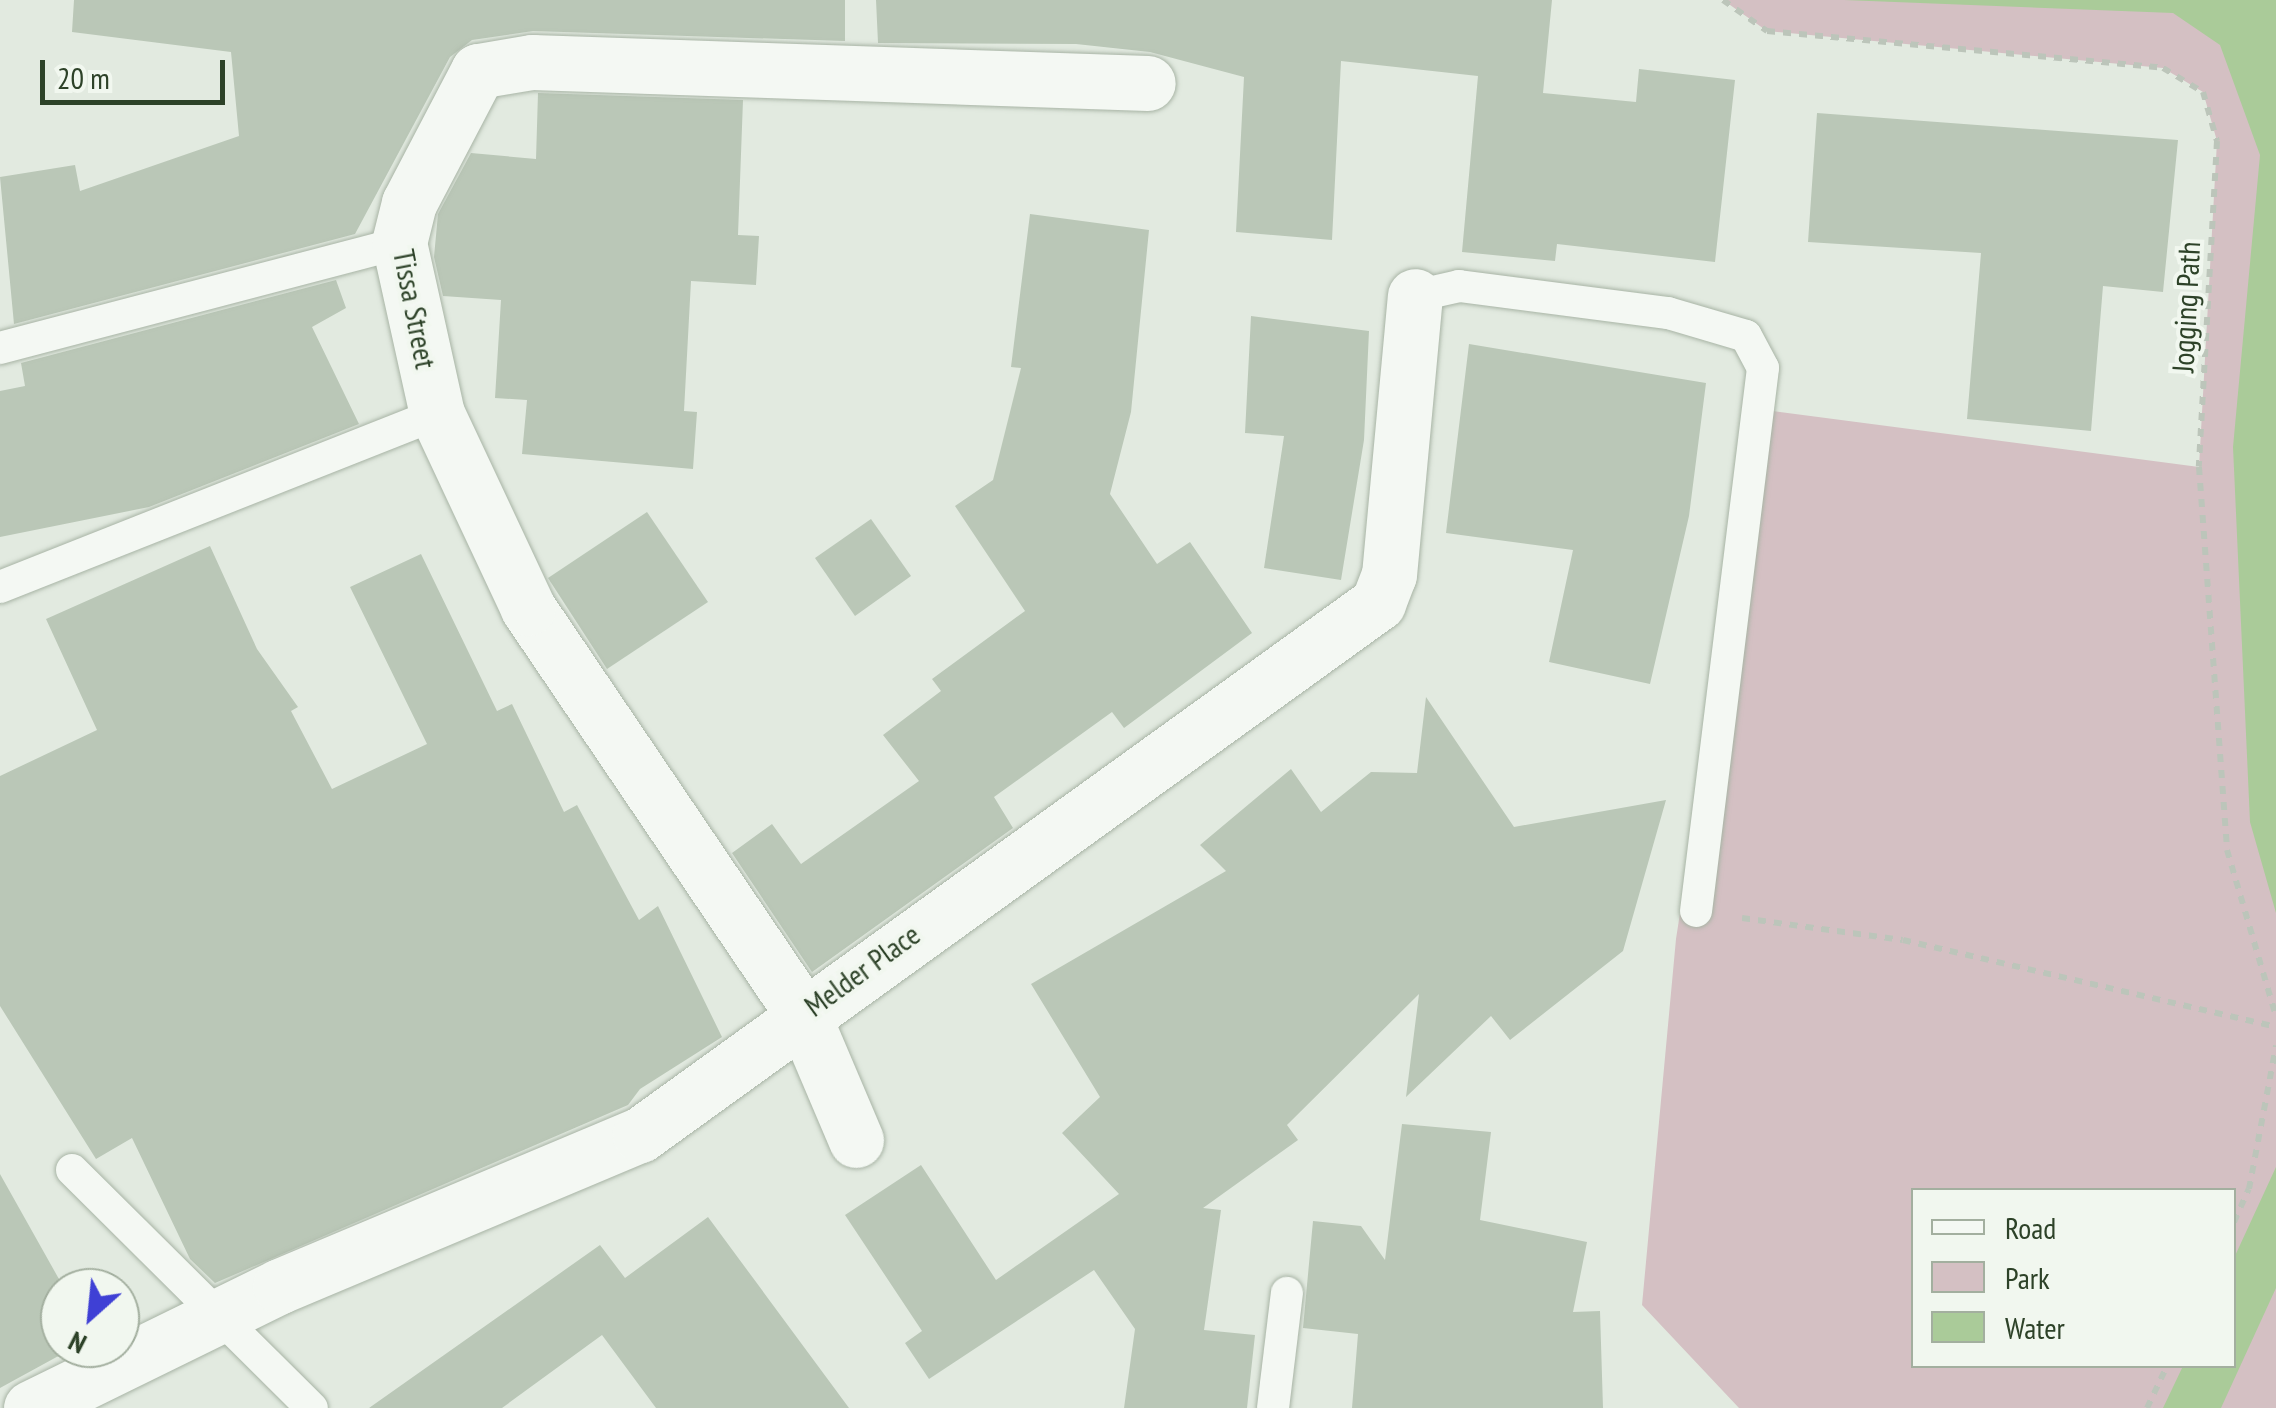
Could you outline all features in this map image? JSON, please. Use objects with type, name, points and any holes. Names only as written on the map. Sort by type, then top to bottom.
[{"type":"street","name":"Tissa Street","points":[[856,1140],[802,1013],[528,608],[438,414],[399,244],[444,124],[478,71],[532,62],[1148,83]]},
{"type":"street","name":"Melder Place","points":[[32,1408],[222,1317],[640,1135],[802,1013],[1378,603],[1389,576],[1415,296]]},
{"type":"lane","points":[[0,348],[399,244]]},
{"type":"lane","points":[[1415,296],[1459,286],[1668,312],[1746,336],[1763,368],[1696,912]]},
{"type":"lane","points":[[0,587],[438,414]]},
{"type":"lane","points":[[72,1170],[312,1408]]},
{"type":"lane","points":[[1273,1408],[1286,1293]]},
{"type":"path","name":"Jogging Path","points":[[1723,0],[1767,31],[2164,68],[2203,92],[2217,141],[2199,468],[2227,850],[2276,1016]]},
{"type":"path","points":[[1696,912],[1903,940],[2276,1027]]},
{"type":"path","points":[[2236,1217],[2249,1188],[2276,1046]]},
{"type":"path","points":[[2147,1408],[2166,1368]]},
{"type":"green space","points":[[1723,0],[2276,0],[2276,1408],[1739,1408],[1642,1305],[1676,939],[1758,409],[2199,467],[2217,141],[2203,92],[2163,68],[1767,31]]},
{"type":"water","points":[[1844,0],[2276,0],[2276,913],[2250,822],[2233,447],[2260,155],[2220,45],[2173,13]]},
{"type":"water","points":[[2276,1167],[2276,1288],[2221,1408],[2163,1408],[2182,1368],[2236,1368],[2236,1254]]},
{"type":"building","points":[[74,0],[845,0],[845,41],[533,31],[472,40],[450,57],[355,234],[14,324],[0,177],[75,165],[80,191],[239,136],[231,52],[72,32]]},
{"type":"building","points":[[876,0],[1552,0],[1543,93],[1636,102],[1639,69],[1735,80],[1715,262],[1557,244],[1555,261],[1462,252],[1478,76],[1341,61],[1332,240],[1236,232],[1244,77],[1150,52],[1076,44],[878,43]]},
{"type":"building","points":[[538,93],[743,100],[738,235],[759,236],[756,285],[691,281],[684,411],[697,412],[693,469],[522,454],[527,400],[495,398],[501,300],[443,296],[434,257],[438,214],[471,153],[536,159]]},
{"type":"building","points":[[1817,113],[2178,140],[2163,292],[2103,286],[2091,431],[1967,419],[1981,253],[1808,242]]},
{"type":"building","points":[[1030,214],[1149,230],[1131,412],[1110,494],[1157,564],[1190,542],[1252,633],[1124,728],[1112,712],[994,797],[1013,828],[812,972],[732,853],[772,824],[801,864],[919,781],[883,735],[941,691],[932,679],[1025,611],[955,506],[993,480],[1021,368],[1011,367]]},
{"type":"building","points":[[336,280],[346,308],[312,327],[359,424],[149,507],[0,537],[0,391],[25,386],[21,363]]},
{"type":"building","points":[[1251,316],[1369,331],[1364,440],[1341,580],[1264,568],[1284,436],[1245,433]]},
{"type":"building","points":[[1469,344],[1706,383],[1689,516],[1650,684],[1549,662],[1573,550],[1446,533]]},
{"type":"building","points":[[647,512],[708,602],[607,669],[548,578]]},
{"type":"building","points":[[871,519],[911,576],[855,616],[815,558]]},
{"type":"building","points":[[210,546],[257,649],[298,707],[291,711],[332,789],[427,744],[350,587],[421,554],[497,711],[512,704],[564,812],[577,805],[639,920],[658,906],[722,1037],[640,1089],[628,1105],[215,1283],[190,1259],[132,1138],[96,1159],[0,1006],[0,776],[97,730],[46,619]]},
{"type":"building","points":[[1426,697],[1514,827],[1666,800],[1623,951],[1510,1040],[1491,1016],[1406,1097],[1419,994],[1287,1125],[1298,1140],[1203,1208],[1221,1210],[1204,1330],[1255,1335],[1247,1408],[1124,1408],[1135,1329],[1094,1270],[929,1379],[905,1343],[922,1331],[845,1215],[921,1165],[996,1280],[1119,1194],[1062,1133],[1100,1097],[1031,984],[1226,871],[1200,845],[1291,769],[1321,812],[1371,772],[1417,773]]},
{"type":"building","points":[[1402,1124],[1491,1132],[1480,1220],[1587,1242],[1573,1312],[1600,1311],[1603,1408],[1352,1408],[1358,1334],[1303,1328],[1313,1221],[1361,1226],[1385,1260]]},
{"type":"building","points":[[0,1174],[53,1268],[40,1268],[40,1366],[0,1388]]},
{"type":"building","points":[[708,1217],[849,1408],[656,1408],[602,1335],[502,1408],[369,1408],[600,1245],[625,1278]]}]
